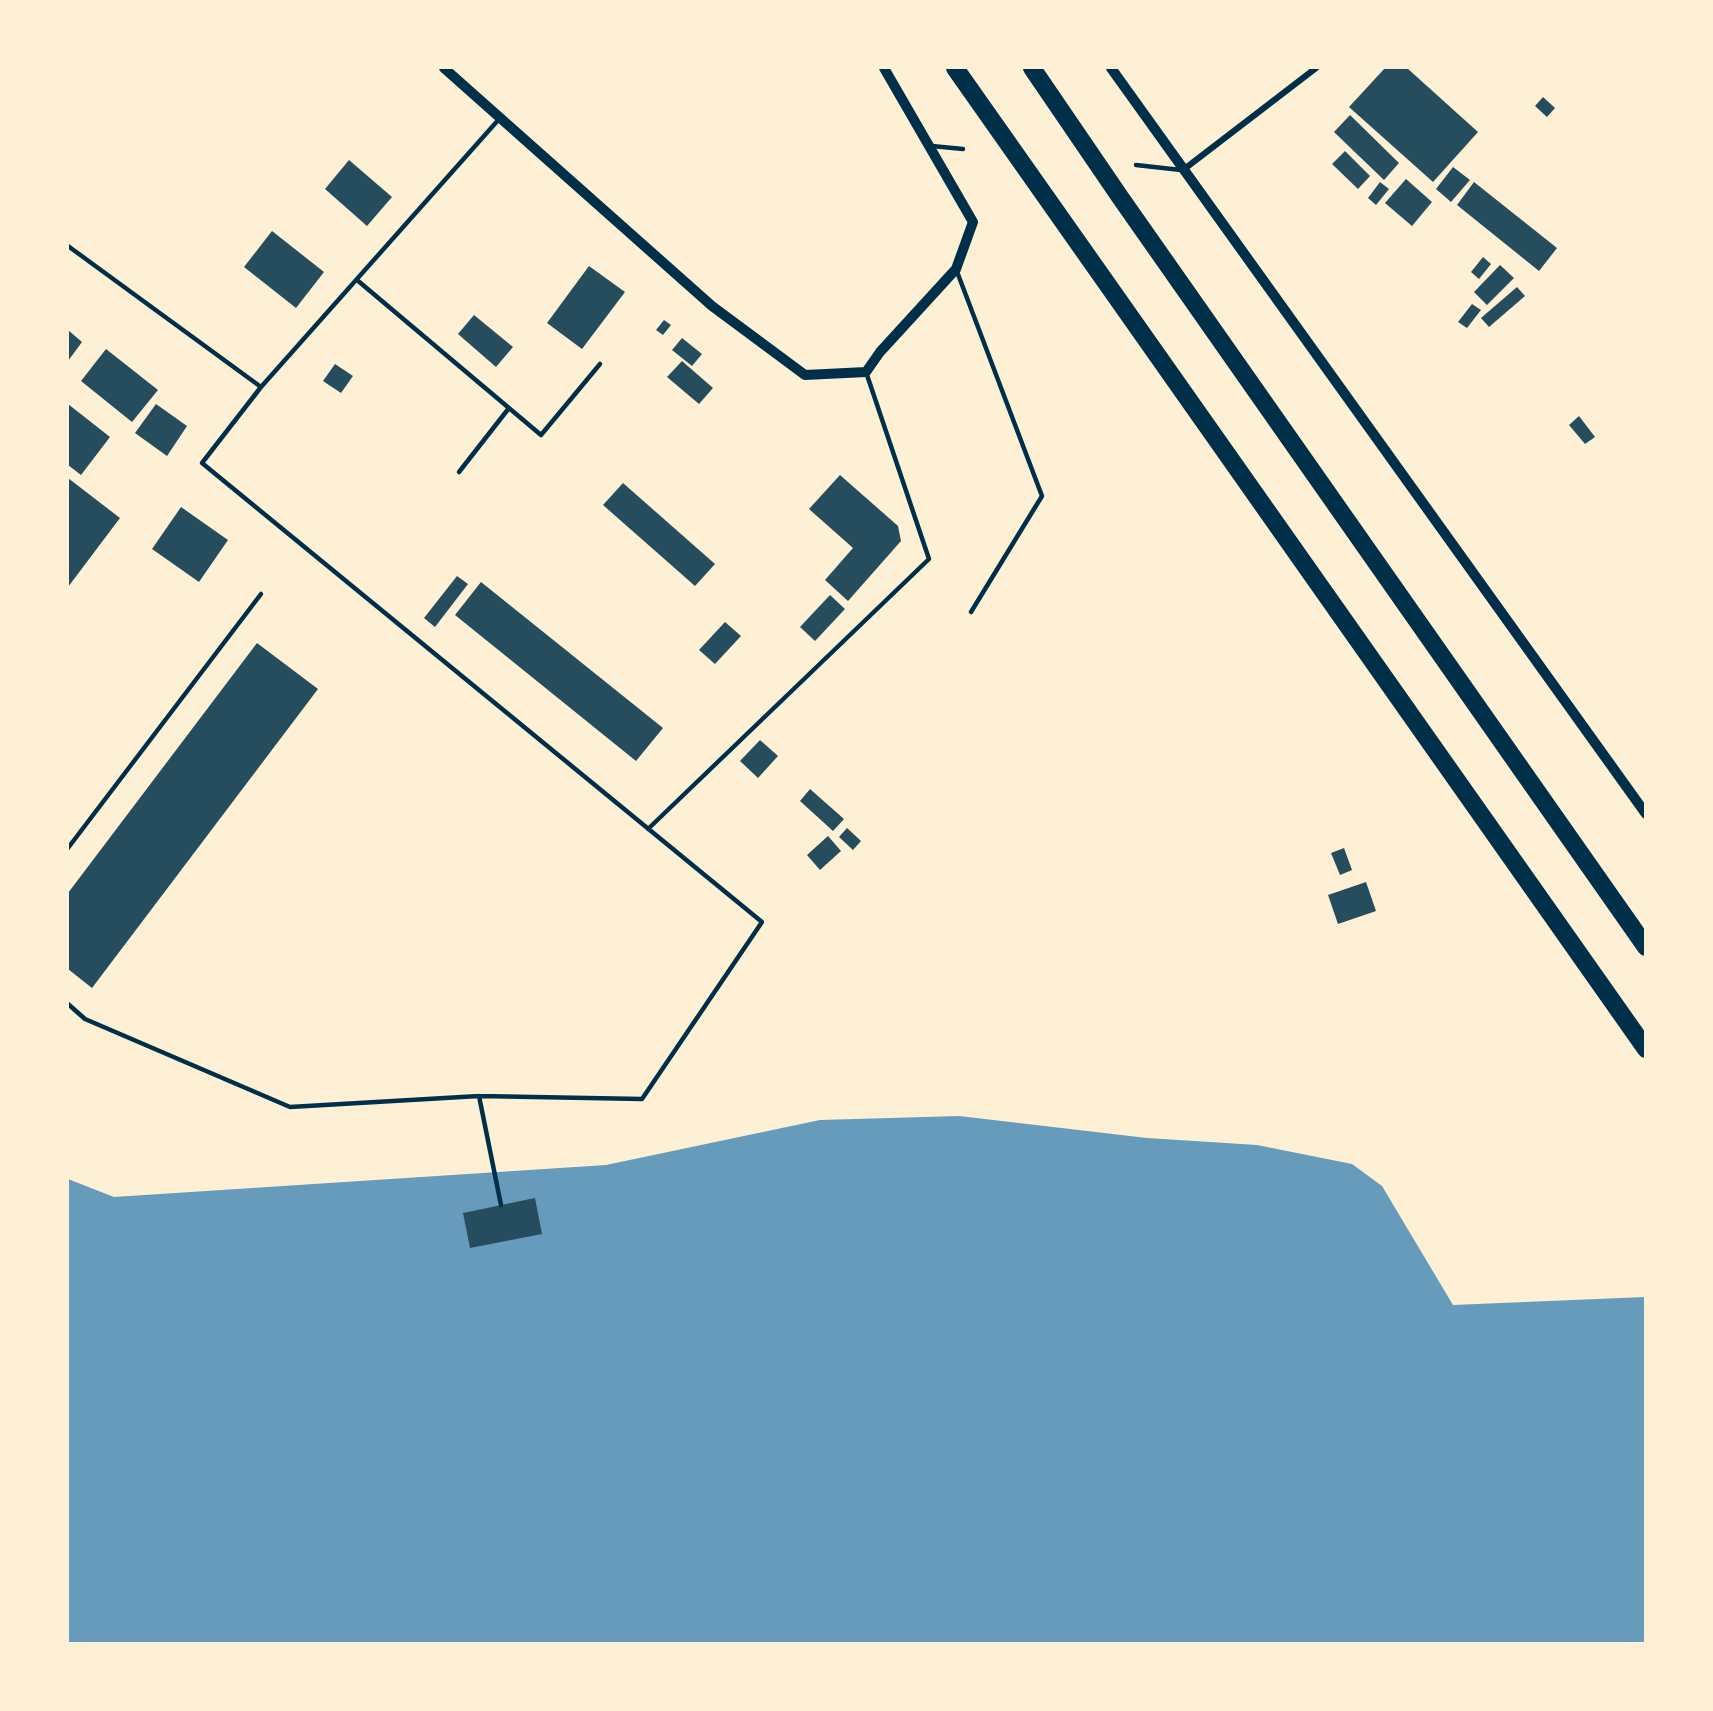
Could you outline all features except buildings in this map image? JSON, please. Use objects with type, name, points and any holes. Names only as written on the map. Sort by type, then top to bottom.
[{"type":"highway","points":[[955,68],[1646,1049]]},
{"type":"highway","points":[[1032,68],[1646,947]]},
{"type":"street","points":[[444,68],[712,306],[805,375],[866,372],[880,352],[956,269],[973,222],[884,68]]},
{"type":"street","points":[[1111,68],[1646,814]]},
{"type":"street","points":[[1183,170],[1316,68]]},
{"type":"lane","points":[[68,1004],[85,1018],[290,1107],[478,1096],[642,1099],[762,922],[202,463],[261,387],[500,118]]},
{"type":"lane","points":[[929,146],[963,149]]},
{"type":"lane","points":[[1136,165],[1183,170]]},
{"type":"lane","points":[[68,246],[261,387]]},
{"type":"lane","points":[[956,269],[1042,496],[971,612]]},
{"type":"lane","points":[[357,280],[541,435],[600,364]]},
{"type":"lane","points":[[648,829],[929,559],[866,372]]},
{"type":"lane","points":[[459,472],[509,408]]},
{"type":"lane","points":[[68,848],[261,594]]},
{"type":"lane","points":[[478,1096],[501,1205]]},
{"type":"water","points":[[959,1116],[1147,1138],[1257,1145],[1352,1164],[1382,1186],[1453,1305],[1645,1297],[1645,1643],[68,1643],[68,1179],[114,1197],[606,1165],[820,1120]]}]
